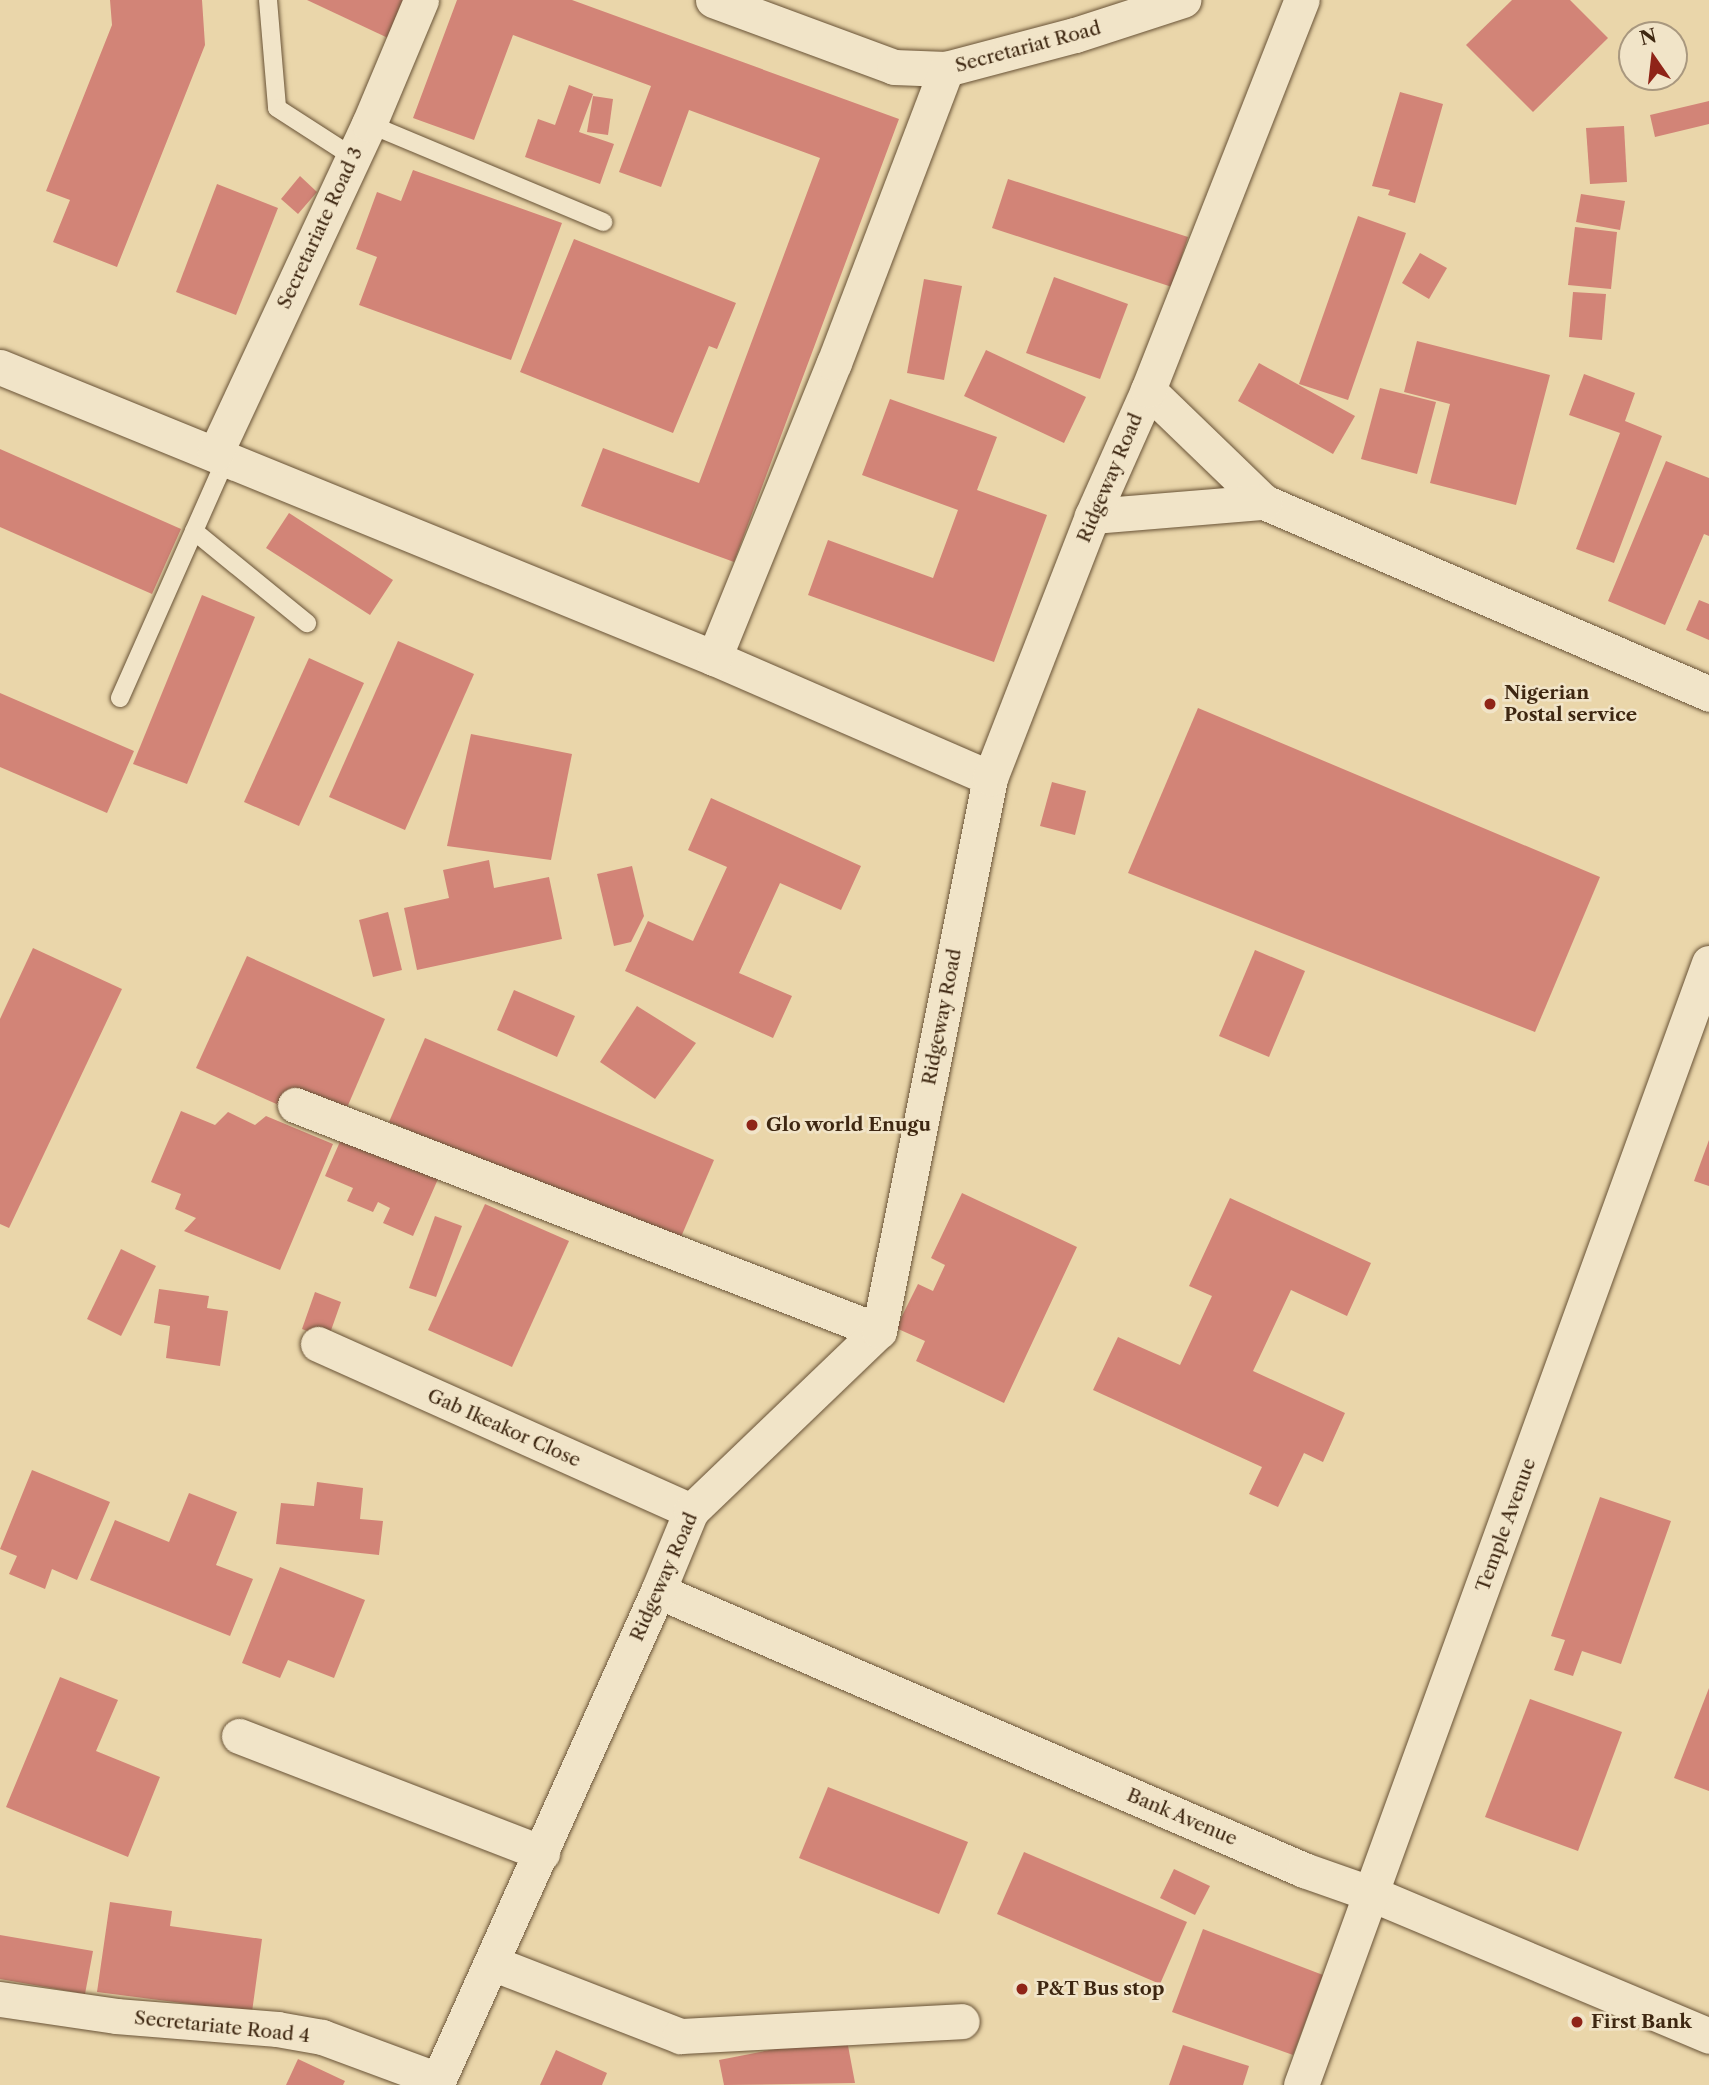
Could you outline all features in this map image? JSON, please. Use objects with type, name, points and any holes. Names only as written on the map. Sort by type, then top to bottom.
[{"type":"street","name":"Secretariate Road 3","points":[[220,457],[369,124],[421,0]]},
{"type":"street","name":"Secretariat Road","points":[[713,0],[894,67],[946,69],[1075,36],[1183,0]]},
{"type":"street","name":"Ridgeway Road","points":[[437,2083],[542,1853],[691,1511],[879,1331],[990,778],[1093,516],[1148,390],[1302,0]]},
{"type":"street","points":[[714,658],[834,363],[946,69]]},
{"type":"street","points":[[0,367],[714,658],[990,778]]},
{"type":"street","points":[[1148,390],[1264,502],[1709,694]]},
{"type":"street","points":[[1093,516],[1264,502]]},
{"type":"street","name":"Temple Avenue","points":[[1301,2085],[1709,963]]},
{"type":"street","points":[[295,1105],[879,1331]]},
{"type":"street","name":"Gab Ikeakor Close","points":[[318,1344],[691,1511]]},
{"type":"street","name":"Bank Avenue","points":[[658,1591],[1304,1870],[1372,1895],[1709,2036]]},
{"type":"street","points":[[239,1735],[542,1853]]},
{"type":"street","points":[[492,1963],[680,2036],[962,2021]]},
{"type":"street","name":"Secretariate Road 4","points":[[0,1999],[116,2016],[277,2029],[311,2035],[376,2055],[437,2083]]},
{"type":"lane","points":[[268,0],[277,108],[353,157]]},
{"type":"lane","points":[[369,124],[603,222]]},
{"type":"lane","points":[[120,698],[194,531],[220,457]]},
{"type":"lane","points":[[194,531],[306,623]]},
{"type":"building","points":[[110,0],[202,0],[205,45],[117,267],[53,242],[70,200],[46,191],[112,25]]},
{"type":"building","points":[[307,0],[405,0],[388,38]]},
{"type":"building","points":[[457,0],[572,0],[899,119],[734,562],[581,506],[603,448],[699,483],[820,158],[689,110],[661,187],[619,172],[651,86],[513,35],[474,140],[413,118]]},
{"type":"building","points":[[1512,0],[1570,0],[1608,38],[1533,112],[1466,45]]},
{"type":"building","points":[[569,85],[593,94],[579,132],[614,144],[600,184],[525,157],[538,119],[555,125]]},
{"type":"building","points":[[1400,92],[1443,104],[1415,203],[1388,195],[1390,190],[1372,186]]},
{"type":"building","points":[[593,96],[613,99],[608,135],[587,132]]},
{"type":"building","points":[[1709,101],[1709,124],[1655,137],[1650,115]]},
{"type":"building","points":[[1624,126],[1627,182],[1590,184],[1586,128]]},
{"type":"building","points":[[413,170],[562,223],[511,360],[359,305],[377,257],[356,249],[377,192],[401,201]]},
{"type":"building","points":[[300,176],[317,192],[298,214],[281,199]]},
{"type":"building","points":[[1008,179],[1188,237],[1172,287],[992,228]]},
{"type":"building","points":[[217,184],[278,208],[236,315],[176,292]]},
{"type":"building","points":[[1581,194],[1625,201],[1620,230],[1576,222]]},
{"type":"building","points":[[1358,216],[1406,233],[1348,400],[1299,384]]},
{"type":"building","points":[[1575,227],[1617,232],[1611,289],[1568,285]]},
{"type":"building","points":[[574,239],[736,303],[717,349],[709,346],[673,433],[520,372]]},
{"type":"building","points":[[1420,253],[1447,268],[1429,299],[1402,283]]},
{"type":"building","points":[[1054,277],[1128,304],[1100,379],[1026,353]]},
{"type":"building","points":[[924,279],[962,286],[944,380],[907,373]]},
{"type":"building","points":[[1573,292],[1606,294],[1602,340],[1569,337]]},
{"type":"building","points":[[1417,341],[1550,375],[1516,505],[1430,483],[1450,404],[1404,392]]},
{"type":"building","points":[[986,350],[1086,397],[1064,443],[964,396]]},
{"type":"building","points":[[1259,363],[1355,416],[1333,454],[1238,401]]},
{"type":"building","points":[[1584,374],[1635,393],[1625,421],[1662,436],[1614,563],[1576,549],[1620,433],[1569,415]]},
{"type":"building","points":[[1380,388],[1436,402],[1417,474],[1361,459]]},
{"type":"building","points":[[890,399],[997,437],[977,490],[1047,515],[994,662],[808,595],[828,540],[933,578],[958,510],[862,475]]},
{"type":"building","points":[[0,449],[181,529],[152,594],[0,527]]},
{"type":"building","points":[[1666,461],[1709,478],[1709,536],[1704,534],[1665,625],[1608,601]]},
{"type":"building","points":[[289,513],[393,580],[370,615],[266,548]]},
{"type":"building","points":[[202,595],[255,617],[187,784],[133,764]]},
{"type":"building","points":[[1699,600],[1709,604],[1709,640],[1686,630]]},
{"type":"building","points":[[398,641],[474,674],[405,830],[329,797]]},
{"type":"building","points":[[309,658],[364,683],[299,826],[244,802]]},
{"type":"building","points":[[0,693],[134,751],[107,813],[0,767]]},
{"type":"building","points":[[1198,708],[1600,877],[1535,1032],[1128,873]]},
{"type":"building","points":[[471,734],[572,754],[551,860],[447,846]]},
{"type":"building","points":[[1052,782],[1086,791],[1075,835],[1040,826]]},
{"type":"building","points":[[711,798],[861,866],[841,910],[780,883],[739,973],[792,996],[773,1038],[625,971],[648,921],[693,941],[727,867],[688,850]]},
{"type":"building","points":[[489,860],[494,888],[549,877],[562,939],[417,970],[404,908],[449,898],[443,870]]},
{"type":"building","points":[[632,866],[644,916],[631,942],[614,946],[597,874]]},
{"type":"building","points":[[388,912],[402,970],[373,977],[359,920]]},
{"type":"building","points":[[33,948],[122,989],[9,1228],[0,1224],[0,1019]]},
{"type":"building","points":[[1255,950],[1305,971],[1269,1057],[1219,1036]]},
{"type":"building","points":[[247,956],[385,1019],[337,1131],[196,1068]]},
{"type":"building","points":[[514,990],[575,1016],[557,1057],[497,1030]]},
{"type":"building","points":[[637,1006],[696,1043],[655,1099],[600,1062]]},
{"type":"building","points":[[425,1038],[714,1160],[678,1244],[389,1122]]},
{"type":"building","points":[[181,1111],[215,1125],[228,1112],[255,1125],[266,1116],[333,1144],[280,1270],[184,1231],[196,1218],[175,1209],[181,1194],[151,1182]]},
{"type":"building","points":[[342,1137],[438,1179],[413,1236],[383,1223],[390,1208],[378,1202],[373,1212],[347,1201],[353,1188],[325,1176]]},
{"type":"building","points":[[1709,1140],[1709,1186],[1694,1181]]},
{"type":"building","points":[[962,1193],[1077,1247],[1004,1403],[916,1361],[925,1341],[896,1328],[918,1284],[933,1291],[945,1265],[931,1258]]},
{"type":"building","points":[[1230,1198],[1371,1263],[1347,1316],[1291,1290],[1253,1371],[1345,1413],[1323,1462],[1304,1453],[1278,1507],[1249,1494],[1262,1467],[1093,1390],[1118,1337],[1180,1365],[1212,1296],[1189,1286]]},
{"type":"building","points":[[485,1204],[569,1241],[512,1367],[428,1330]]},
{"type":"building","points":[[435,1216],[462,1226],[436,1297],[409,1288]]},
{"type":"building","points":[[121,1249],[156,1266],[121,1336],[87,1319]]},
{"type":"building","points":[[159,1289],[209,1296],[207,1308],[228,1311],[220,1366],[166,1358],[170,1326],[154,1323]]},
{"type":"building","points":[[315,1292],[341,1302],[328,1339],[302,1329]]},
{"type":"building","points":[[32,1470],[110,1502],[77,1580],[52,1569],[45,1589],[9,1574],[17,1556],[0,1549]]},
{"type":"building","points":[[317,1482],[363,1488],[360,1519],[383,1521],[379,1555],[276,1544],[281,1503],[314,1506]]},
{"type":"building","points":[[189,1493],[237,1512],[216,1565],[253,1579],[230,1636],[90,1580],[115,1520],[169,1542]]},
{"type":"building","points":[[1600,1497],[1671,1521],[1621,1664],[1582,1651],[1573,1676],[1554,1670],[1565,1640],[1551,1636]]},
{"type":"building","points":[[280,1567],[365,1600],[334,1678],[288,1660],[280,1678],[242,1663]]},
{"type":"building","points":[[60,1677],[118,1700],[96,1751],[160,1777],[128,1857],[6,1807]]},
{"type":"building","points":[[1709,1688],[1709,1791],[1674,1778]]},
{"type":"building","points":[[1530,1699],[1622,1732],[1578,1851],[1485,1817]]},
{"type":"building","points":[[828,1787],[968,1842],[939,1914],[799,1858]]},
{"type":"building","points":[[1024,1852],[1187,1922],[1160,1984],[997,1914]]},
{"type":"building","points":[[1174,1869],[1210,1886],[1195,1915],[1160,1898]]},
{"type":"building","points":[[110,1902],[172,1911],[170,1926],[262,1939],[252,2012],[97,1992]]},
{"type":"building","points":[[1203,1929],[1323,1975],[1293,2055],[1172,2012]]},
{"type":"building","points":[[0,1935],[93,1951],[85,1994],[0,1979]]},
{"type":"building","points":[[846,2035],[855,2083],[724,2085],[719,2060]]},
{"type":"building","points":[[1183,2045],[1249,2066],[1243,2085],[1169,2085]]},
{"type":"building","points":[[556,2050],[607,2073],[602,2085],[540,2085]]},
{"type":"building","points":[[298,2059],[345,2081],[343,2085],[286,2085]]},
{"type":"place","name":"Nigerian Postal service","points":[[1490,704]]},
{"type":"place","name":"Glo world Enugu","points":[[752,1125]]},
{"type":"place","name":"P&T Bus stop","points":[[1022,1989]]},
{"type":"place","name":"First Bank","points":[[1577,2022]]}]
